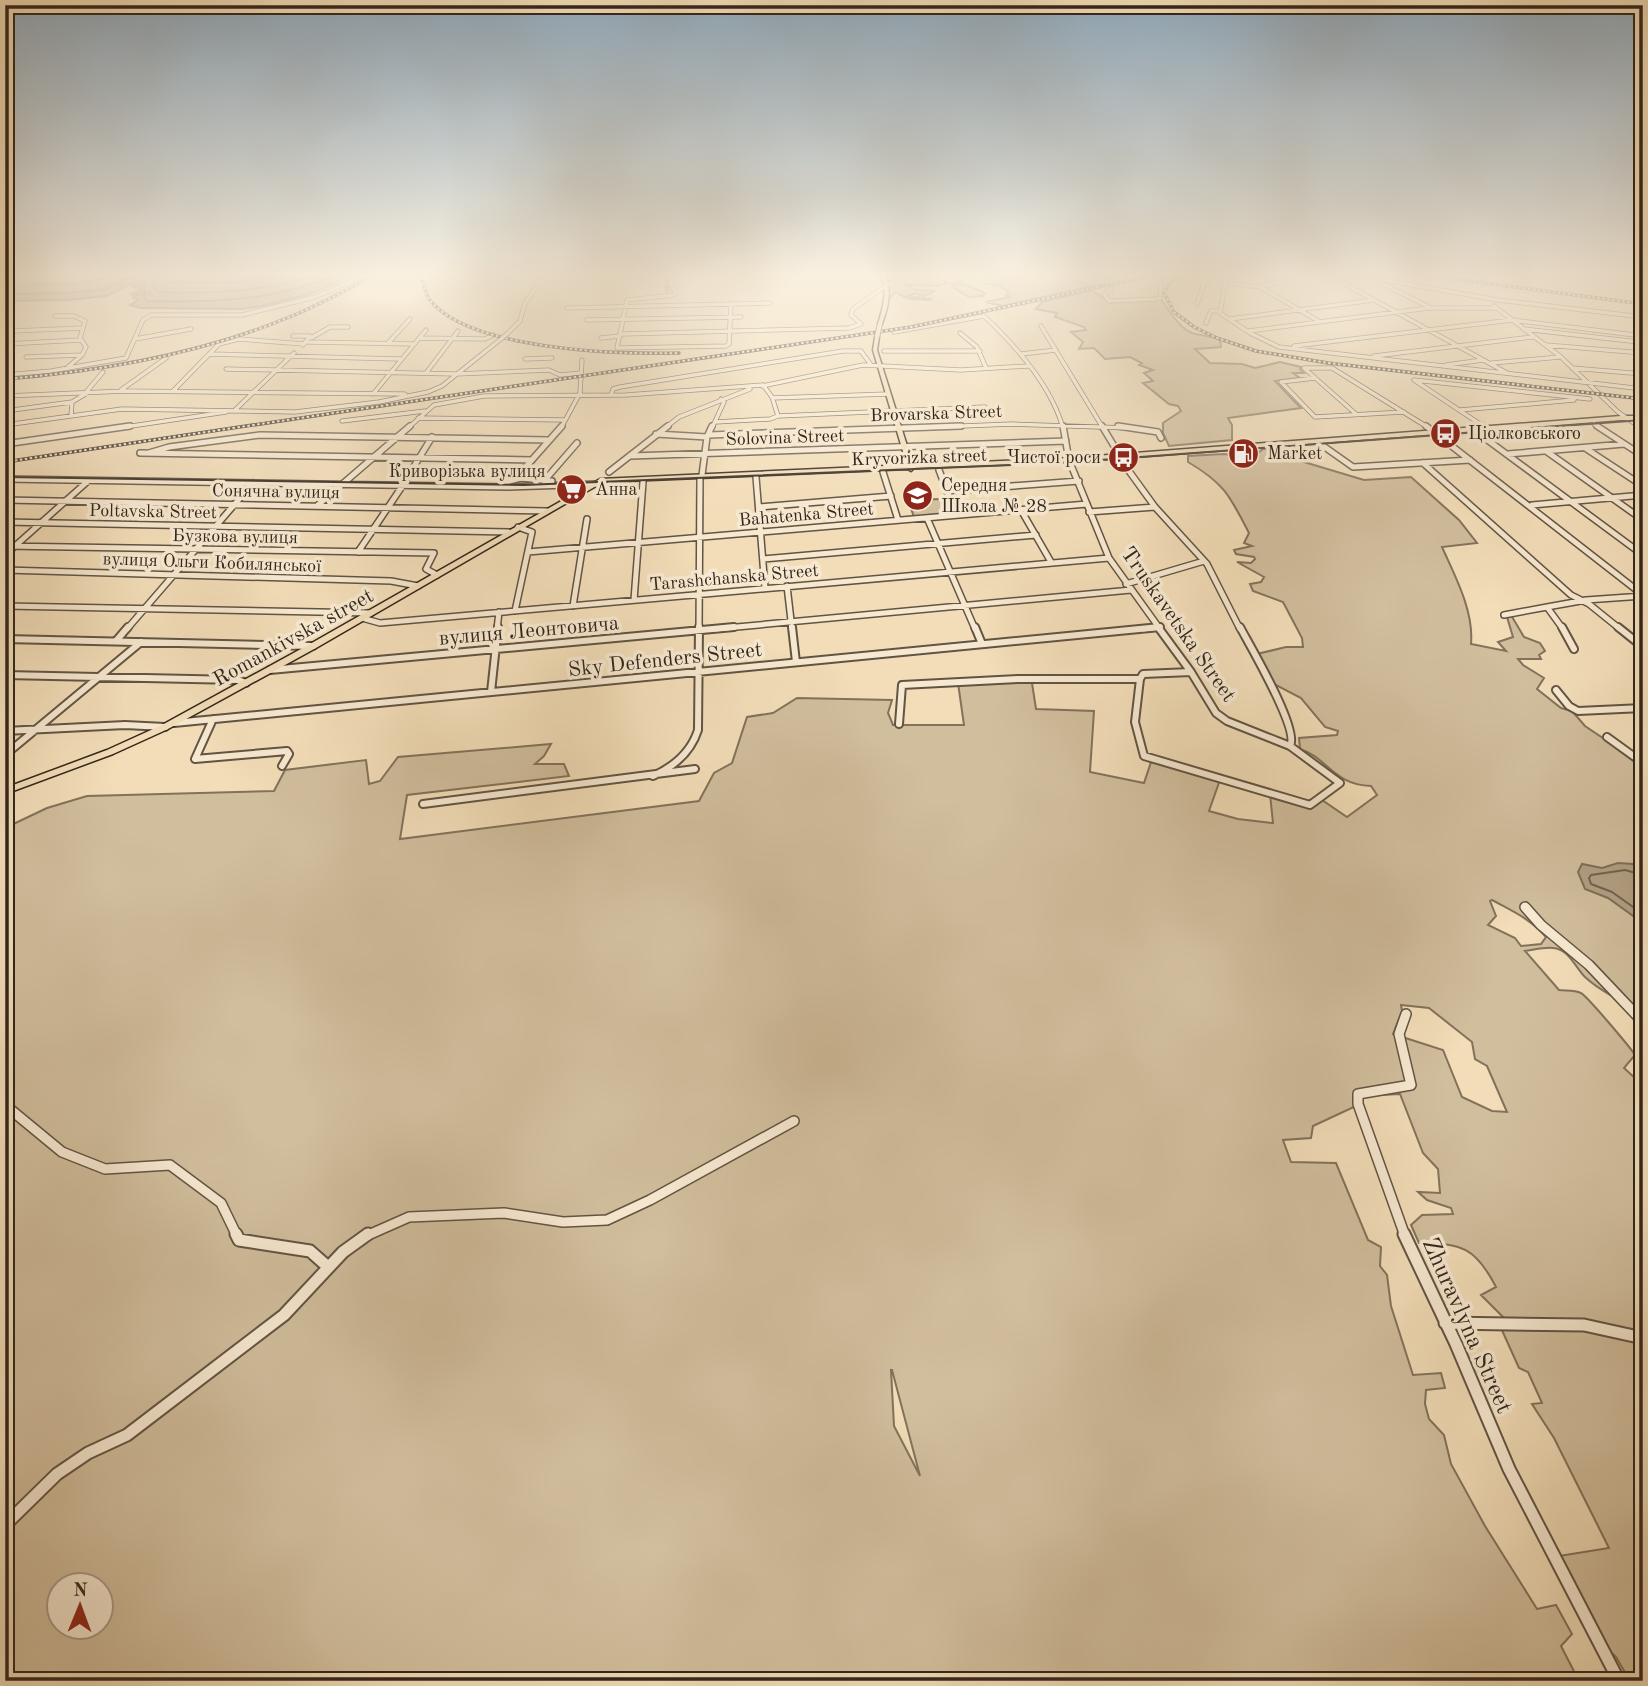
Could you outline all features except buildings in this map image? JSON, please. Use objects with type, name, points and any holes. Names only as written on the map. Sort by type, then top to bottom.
[{"type":"main road","points":[[876,352],[911,469]]},
{"type":"main road","points":[[1629,419],[1643,420]]},
{"type":"main road","name":"Kryvorizka street","points":[[593,484],[701,477],[1070,463],[1285,442],[1478,433],[1629,419]]},
{"type":"main road","name":"Kryvorizka street","points":[[1120,458],[1629,419]]},
{"type":"main road","name":"Kryvorizka street","points":[[593,484],[701,477],[1070,463]]},
{"type":"main road","name":"Romankivska street","points":[[5,790],[110,752],[173,723],[371,613],[593,484]]},
{"type":"street","points":[[64,369],[84,352]]},
{"type":"street","points":[[5,375],[64,369],[126,358],[129,352]]},
{"type":"street","points":[[173,391],[212,352]]},
{"type":"street","points":[[5,444],[236,410],[296,352]]},
{"type":"street","points":[[373,394],[406,352]]},
{"type":"street","points":[[426,373],[442,352]]},
{"type":"street","points":[[459,374],[486,352]]},
{"type":"street","points":[[5,425],[122,409],[308,411],[420,394],[442,386],[491,352]]},
{"type":"street","points":[[522,371],[527,352]]},
{"type":"street","points":[[611,395],[613,389],[620,387],[841,352]]},
{"type":"street","points":[[859,352],[864,353],[871,365]]},
{"type":"street","points":[[980,352],[986,368]]},
{"type":"street","name":"Truskavetska Street","points":[[1019,352],[1053,402],[1062,424],[1070,463],[1109,558],[1160,627],[1216,713],[1227,721],[1290,746],[1340,783],[1310,805],[1144,756],[1135,722],[1140,679]]},
{"type":"street","points":[[1021,354],[1048,352]]},
{"type":"street","points":[[1056,352],[1120,458],[1155,507],[1204,561],[1279,705],[1292,734],[1293,741],[1290,746]]},
{"type":"street","points":[[1327,352],[1643,389]]},
{"type":"street","points":[[1367,358],[1415,352]]},
{"type":"street","points":[[1469,352],[1511,375]]},
{"type":"street","points":[[1554,352],[1609,404],[1643,429]]},
{"type":"street","points":[[210,354],[400,359]]},
{"type":"street","points":[[26,357],[82,355]]},
{"type":"street","points":[[1490,363],[1561,357]]},
{"type":"street","points":[[120,391],[166,358]]},
{"type":"street","points":[[525,359],[552,358]]},
{"type":"street","points":[[521,478],[520,475],[565,420],[579,396],[583,378],[582,360]]},
{"type":"street","points":[[1435,366],[1483,360]]},
{"type":"street","points":[[609,472],[656,434],[692,410],[763,385],[833,369],[871,365],[986,368],[1028,366]]},
{"type":"street","points":[[1356,414],[1304,368],[1329,368],[1378,394],[1439,434],[1643,595]]},
{"type":"street","points":[[1572,368],[1643,374]]},
{"type":"street","points":[[226,369],[459,374],[551,370],[560,376],[581,373]]},
{"type":"street","points":[[5,411],[72,402],[89,391],[103,372]]},
{"type":"street","points":[[1316,378],[1281,383],[1315,417],[1405,412]]},
{"type":"street","points":[[1488,429],[1415,380],[1590,399],[1609,404]]},
{"type":"street","points":[[318,505],[434,405],[484,396],[611,395],[763,385]]},
{"type":"street","points":[[763,385],[772,398],[778,416]]},
{"type":"street","points":[[5,396],[89,391],[420,394]]},
{"type":"street","points":[[772,398],[888,394]]},
{"type":"street","points":[[653,776],[666,771],[696,740],[701,704],[701,477],[708,436],[724,402],[721,399]]},
{"type":"street","points":[[1459,410],[1590,399]]},
{"type":"street","points":[[71,416],[72,402]]},
{"type":"street","points":[[716,422],[770,419],[778,416],[985,407]]},
{"type":"street","points":[[342,421],[425,411]]},
{"type":"street","points":[[418,418],[565,420]]},
{"type":"street","name":"Brovarska Street","points":[[656,434],[708,436],[898,428],[1101,424],[1152,430],[1161,438]]},
{"type":"street","points":[[1594,424],[1643,456]]},
{"type":"street","points":[[1478,433],[1643,555]]},
{"type":"street","points":[[149,453],[169,447],[260,435],[549,440]]},
{"type":"street","points":[[358,552],[421,458],[432,437]]},
{"type":"street","name":"Solovina Street","points":[[631,456],[1066,441]]},
{"type":"street","points":[[544,481],[577,443]]},
{"type":"street","points":[[1319,443],[1353,467],[1470,460]]},
{"type":"street","points":[[1508,454],[1624,444]]},
{"type":"street","points":[[1585,448],[1643,486]]},
{"type":"street","points":[[1546,451],[1643,520]]},
{"type":"street","points":[[140,453],[532,460]]},
{"type":"street","points":[[1423,463],[1571,595],[1605,616],[1643,648]]},
{"type":"street","points":[[939,470],[956,515]]},
{"type":"street","points":[[883,472],[898,520]]},
{"type":"street","points":[[756,477],[765,588]]},
{"type":"street","points":[[404,483],[503,483],[521,478],[593,484]]},
{"type":"street","name":"Криворізька вулиця","points":[[5,479],[345,482],[508,487],[593,484]]},
{"type":"street","points":[[5,555],[88,480]]},
{"type":"street","points":[[947,491],[1079,481]]},
{"type":"street","points":[[634,600],[643,482]]},
{"type":"street","points":[[116,641],[253,483]]},
{"type":"street","points":[[1531,506],[1643,495]]},
{"type":"street","points":[[759,506],[891,496]]},
{"type":"street","name":"Сонячна вулиця","points":[[5,500],[547,511]]},
{"type":"street","name":"Bahatenka Street","points":[[528,551],[1021,510],[1155,507]]},
{"type":"street","points":[[1021,510],[1051,562]]},
{"type":"street","points":[[927,518],[982,644]]},
{"type":"street","points":[[573,606],[587,519]]},
{"type":"street","name":"Poltavska Street","points":[[5,522],[509,532]]},
{"type":"street","points":[[515,611],[532,532],[518,527]]},
{"type":"street","points":[[763,559],[1036,535]]},
{"type":"street","name":"Бузкова вулиця","points":[[5,546],[434,554],[426,569],[437,575]]},
{"type":"street","name":"Tarashchanska Street","points":[[362,618],[380,623],[1109,558]]},
{"type":"street","points":[[1126,584],[1204,561]]},
{"type":"street","name":"вулиця Ольги Кобилянської","points":[[5,570],[391,581],[418,586]]},
{"type":"street","points":[[787,586],[796,662]]},
{"type":"street","name":"вулиця Леонтовича","points":[[270,670],[1131,590]]},
{"type":"street","points":[[1504,615],[1643,595]]},
{"type":"street","points":[[5,606],[371,613]]},
{"type":"street","points":[[1547,607],[1562,626],[1574,649]]},
{"type":"street","points":[[491,692],[499,612]]},
{"type":"street","name":"Sky Defenders Street","points":[[173,723],[1160,627]]},
{"type":"street","points":[[5,639],[313,646]]},
{"type":"street","points":[[5,755],[142,642]]},
{"type":"street","points":[[899,723],[902,685],[1140,679],[1143,674],[1154,672],[1191,672]]},
{"type":"street","points":[[5,675],[238,680],[246,683]]},
{"type":"street","points":[[1556,690],[1569,706],[1578,711],[1643,708]]},
{"type":"street","points":[[213,719],[195,759],[287,751],[289,754],[282,766]]},
{"type":"street","points":[[5,732],[31,733],[133,724],[165,727]]},
{"type":"street","points":[[1607,737],[1643,763]]},
{"type":"street","points":[[423,804],[695,769]]},
{"type":"street","points":[[1525,907],[1541,925],[1589,965],[1643,1022]]},
{"type":"street","name":"Zhuravlyna Street","points":[[1406,1014],[1399,1028],[1399,1037],[1411,1085],[1358,1094],[1357,1098],[1409,1248],[1445,1323],[1508,1469],[1619,1681]]},
{"type":"street","points":[[5,1105],[62,1152],[105,1169],[170,1166],[221,1203],[239,1240],[310,1251],[327,1266]]},
{"type":"street","points":[[5,1525],[57,1474],[88,1453],[127,1435],[284,1315],[303,1297],[327,1266],[369,1234],[409,1217],[504,1213],[563,1222],[607,1220],[650,1200],[794,1121]]},
{"type":"street","points":[[1445,1323],[1584,1325],[1643,1338]]},
{"type":"shaded area","points":[[1098,352],[1198,352],[1210,363],[1242,364],[1255,368],[1280,362],[1301,367],[1304,373],[1293,373],[1300,378],[1275,381],[1301,408],[1228,418],[1232,425],[1232,440],[1169,446],[1163,433],[1163,423],[1181,411],[1178,406],[1169,404],[1143,383],[1153,381],[1144,373],[1153,370],[1139,365],[1142,363],[1130,357],[1105,359]]},
{"type":"shaded area","points":[[1276,448],[1294,459],[1364,480],[1411,477],[1459,520],[1477,543],[1442,547],[1467,606],[1471,644],[1506,651],[1498,642],[1513,637],[1507,617],[1511,615],[1524,637],[1540,643],[1545,651],[1539,655],[1541,659],[1518,659],[1544,678],[1537,689],[1561,708],[1572,711],[1585,726],[1643,765],[1643,1019],[1592,983],[1559,949],[1525,951],[1559,990],[1581,993],[1591,1002],[1635,1055],[1624,1068],[1636,1079],[1643,1080],[1643,1681],[1630,1681],[1616,1657],[1607,1649],[1559,1556],[1609,1548],[1554,1438],[1532,1404],[1542,1403],[1528,1372],[1519,1368],[1501,1328],[1506,1320],[1481,1295],[1496,1287],[1482,1264],[1466,1250],[1446,1244],[1419,1243],[1411,1225],[1422,1215],[1453,1214],[1451,1208],[1427,1200],[1418,1192],[1440,1193],[1438,1169],[1423,1153],[1400,1094],[1361,1096],[1356,1106],[1313,1126],[1311,1138],[1283,1140],[1291,1162],[1336,1163],[1368,1240],[1381,1247],[1380,1266],[1387,1275],[1391,1306],[1413,1375],[1441,1373],[1445,1388],[1426,1390],[1425,1404],[1429,1419],[1444,1435],[1451,1464],[1485,1526],[1537,1609],[1556,1605],[1572,1634],[1561,1646],[1579,1681],[5,1681],[5,1529],[59,1477],[88,1457],[129,1438],[303,1294],[126,1432],[92,1449],[5,1520],[5,828],[47,808],[87,796],[274,791],[285,770],[366,760],[369,784],[380,781],[398,757],[551,744],[535,764],[564,764],[569,776],[407,795],[400,839],[699,801],[714,773],[732,763],[747,717],[773,713],[797,698],[892,700],[888,713],[893,725],[964,725],[958,683],[1032,683],[1036,709],[1094,711],[1090,772],[1144,783],[1151,762],[1221,777],[1209,811],[1238,819],[1273,823],[1270,794],[1310,805],[1319,798],[1347,817],[1377,795],[1371,786],[1348,781],[1318,758],[1300,749],[1299,738],[1337,735],[1338,731],[1325,727],[1301,698],[1272,683],[1257,654],[1286,647],[1303,647],[1302,638],[1283,602],[1253,591],[1250,584],[1261,582],[1264,577],[1237,562],[1251,563],[1255,559],[1236,554],[1234,550],[1252,546],[1244,543],[1249,533],[1237,509],[1218,484],[1188,462],[1188,456],[1224,454],[1252,458],[1263,449]],"holes":[[[1490,901],[1533,925],[1546,937],[1541,944],[1521,946],[1515,938],[1488,925],[1496,916]],[[1401,1005],[1429,1008],[1472,1042],[1475,1059],[1487,1066],[1507,1112],[1492,1111],[1462,1097],[1443,1050],[1393,1034],[1402,1011]],[[892,1370],[920,1476],[894,1426]]]},
{"type":"shaded area","points":[[941,499],[948,514],[914,517],[908,500]]},
{"type":"water","points":[[1618,863],[1633,864],[1643,870],[1643,923],[1608,898],[1585,889],[1578,872],[1582,864],[1602,868]]},
{"type":"tram line","points":[[5,477],[524,485],[1059,463],[1643,420]]},
{"type":"railway","points":[[5,379],[115,366],[184,352]]},
{"type":"railway","points":[[604,352],[679,353]]},
{"type":"railway","points":[[5,462],[745,352]]},
{"type":"railway","points":[[1260,352],[1328,363],[1643,399]]},
{"type":"place","name":"Ціолковського","points":[[1445,433]]},
{"type":"place","name":"Market","points":[[1244,453]]},
{"type":"place","name":"Чистої роси","points":[[1124,457]]},
{"type":"place","name":"Анна","points":[[572,489]]},
{"type":"place","name":"Середня Школа № 28","points":[[918,495]]}]
